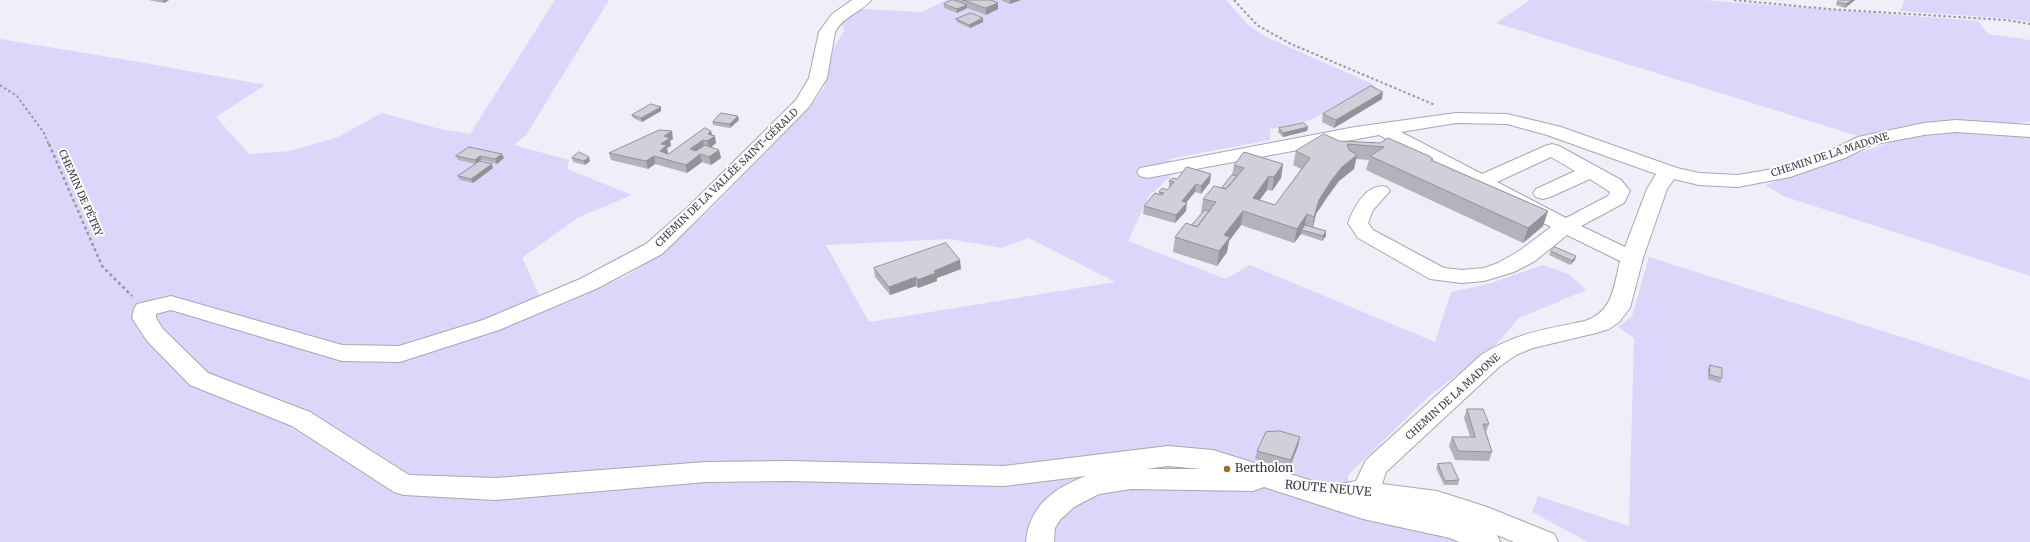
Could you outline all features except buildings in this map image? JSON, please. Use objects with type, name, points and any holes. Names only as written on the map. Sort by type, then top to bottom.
[{"type":"street","name":"CHEMIN DE LA VALLÉE SAINT-GÉRALD","points":[[145,309],[171,303],[342,353],[400,354],[491,325],[588,284],[654,249],[803,102],[818,78],[827,32],[830,26],[841,14],[863,0]]},
{"type":"street","points":[[1147,172],[1382,129],[1456,118],[1468,118],[1507,119],[1548,130],[1672,173]]},
{"type":"street","name":"CHEMIN DE LA MADONE","points":[[1365,492],[1375,467],[1490,361],[1508,349],[1527,341],[1601,324],[1619,308],[1632,258],[1657,188],[1664,177],[1672,173],[1698,179],[1738,181],[1783,173],[1838,154],[1865,141],[1924,128],[1956,126],[2030,131]]},
{"type":"street","points":[[1382,129],[1483,181],[1567,227],[1632,258]]},
{"type":"street","points":[[1380,191],[1364,208],[1358,223],[1365,234],[1438,274],[1450,276],[1481,276],[1504,270],[1528,256],[1551,236],[1617,199],[1620,191],[1614,184],[1552,150],[1483,181]]},
{"type":"street","points":[[1543,193],[1591,171]]},
{"type":"street","points":[[145,309],[144,318],[155,335],[199,379],[301,419],[404,486],[496,489],[706,472],[780,471],[1004,476],[1168,456],[1213,460],[1290,486],[1363,508],[1456,528],[1486,542]]},
{"type":"street","name":"ROUTE NEUVE","points":[[1040,542],[1041,527],[1050,512],[1064,499],[1094,484],[1131,479],[1195,478],[1243,480],[1290,486],[1365,492],[1437,502],[1491,520],[1544,542]]},
{"type":"path","points":[[1234,0],[1257,25],[1290,44],[1468,118]]},
{"type":"path","points":[[1734,0],[1828,9],[2006,20],[2030,24]]},
{"type":"path","name":"CHEMIN DE PÉTRY","points":[[0,85],[17,96],[44,133],[102,266],[145,309]]},
{"type":"shaded area","points":[[555,0],[609,0],[526,135],[514,145],[569,160],[567,169],[632,195],[577,218],[522,258],[541,299],[443,334],[412,340],[407,354],[461,340],[560,306],[626,276],[667,250],[715,205],[810,107],[824,88],[834,47],[844,31],[843,21],[860,9],[922,12],[946,0],[1226,0],[1248,25],[1266,37],[1375,85],[1311,120],[1270,129],[1270,140],[1169,159],[1174,173],[1149,196],[1128,241],[1226,279],[1250,265],[1435,342],[1451,292],[1488,284],[1543,265],[1569,274],[1586,290],[1519,318],[1494,347],[1429,396],[1348,475],[1349,510],[1451,526],[1503,542],[0,542],[0,39],[265,85],[216,117],[249,154],[291,151],[338,137],[382,113],[440,129],[470,134]],"holes":[[[1029,238],[1115,282],[869,322],[826,245],[949,239],[1002,248]]]},
{"type":"shaded area","points":[[1530,0],[1704,0],[1978,21],[1988,34],[2030,40],[2030,121],[2017,123],[1928,123],[1894,128],[1861,137],[1496,23]]},
{"type":"shaded area","points":[[1905,0],[2030,0],[2030,22],[2013,19],[1900,11]]},
{"type":"shaded area","points":[[1964,131],[2030,135],[2030,276],[1783,196],[1765,185],[1909,136]]},
{"type":"shaded area","points":[[1649,257],[1930,346],[2030,380],[2030,542],[1588,542],[1532,512],[1538,496],[1629,526],[1634,338],[1618,327],[1632,316]]},
{"type":"place","name":"Bertholon","points":[[1227,469]]}]
